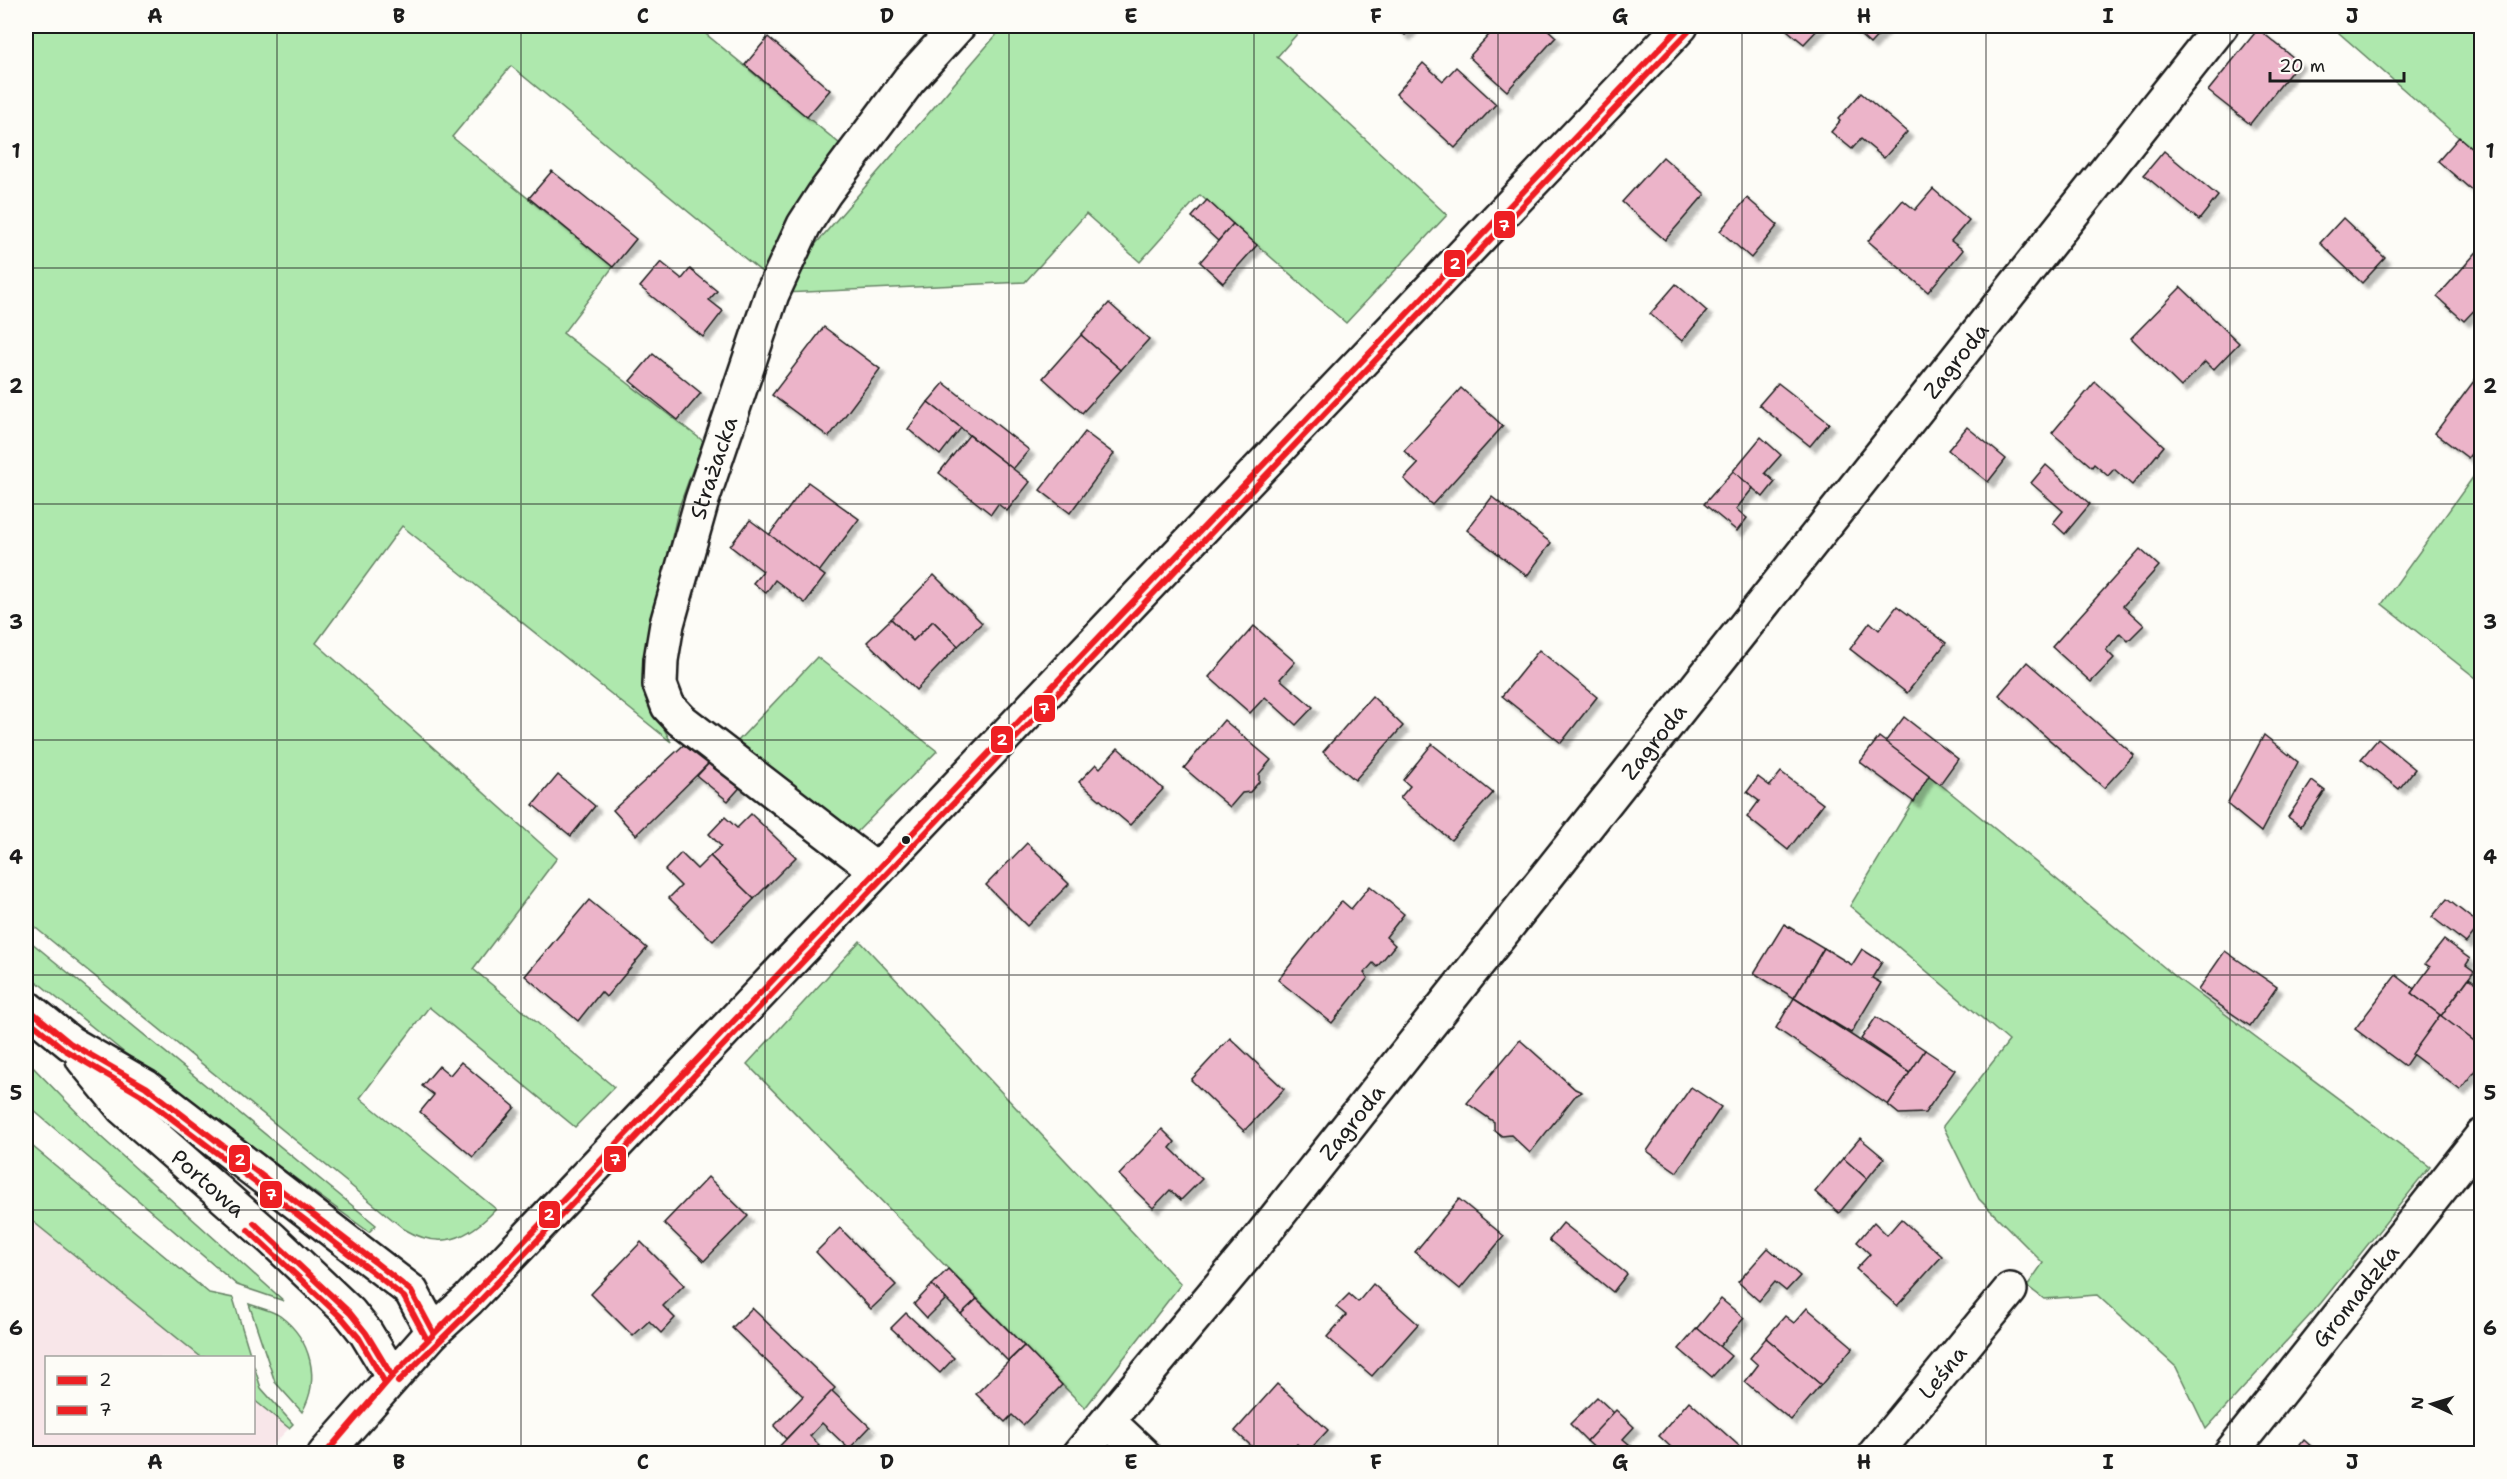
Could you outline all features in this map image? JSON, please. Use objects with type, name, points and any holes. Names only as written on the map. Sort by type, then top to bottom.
[{"type":"street","name":"Strażacka","points":[[876,870],[681,720],[668,705],[660,685],[660,660],[667,624],[706,489],[761,326],[789,253],[824,194],[909,80],[958,26]]},
{"type":"street","points":[[325,1454],[392,1376],[468,1300],[1681,26]]},
{"type":"street","name":"Zagroda","points":[[1080,1454],[1109,1422],[1423,1034],[2221,26]]},
{"type":"street","name":"Portowa","points":[[26,1007],[70,1043],[146,1086],[375,1262],[411,1292],[434,1332]]},
{"type":"street","name":"Portowa","points":[[70,1043],[123,1108],[272,1239],[350,1313],[366,1333],[392,1376]]},
{"type":"street","name":"Gromadzka","points":[[2230,1454],[2481,1136]]},
{"type":"street","name":"Leśna","points":[[1875,1454],[2010,1290]]},
{"type":"street","points":[[1109,1422],[1143,1454]]},
{"type":"shaded area","points":[[26,1216],[200,1356],[45,1356],[45,1434],[255,1434],[255,1401],[289,1428],[266,1453],[26,1453]]},
{"type":"green space","points":[[26,26],[696,26],[840,144],[814,188],[769,278],[511,66],[452,137],[613,267],[563,333],[703,441],[679,507],[645,653],[644,683],[653,708],[671,742],[402,526],[316,643],[557,858],[473,969],[614,1087],[575,1127],[429,1007],[360,1098],[496,1209],[475,1228],[453,1238],[430,1239],[417,1236],[404,1229],[26,920]]},
{"type":"green space","points":[[1004,26],[1304,26],[1277,57],[1447,215],[1346,323],[1200,195],[1140,262],[1086,214],[1025,282],[784,293],[808,253]]},
{"type":"green space","points":[[2331,26],[2481,26],[2481,140],[2473,150]]},
{"type":"green space","points":[[2481,466],[2481,682],[2382,604]]},
{"type":"green space","points":[[817,657],[937,751],[852,837],[736,743]]},
{"type":"green space","points":[[1929,775],[2181,981],[2430,1167],[2321,1303],[2206,1429],[2176,1367],[2097,1295],[2044,1299],[2027,1286],[2043,1263],[1979,1199],[1943,1126],[2009,1041],[1850,906]]},
{"type":"green space","points":[[26,938],[376,1225],[369,1232],[132,1059],[26,973]]},
{"type":"green space","points":[[860,941],[1181,1284],[1085,1408],[747,1064]]},
{"type":"green space","points":[[26,1060],[101,1137],[284,1301],[237,1285],[26,1104]]},
{"type":"green space","points":[[26,1141],[209,1293],[233,1298],[251,1356],[200,1356],[26,1216]]},
{"type":"green space","points":[[249,1304],[280,1316],[291,1325],[306,1348],[312,1373],[308,1399],[302,1412],[275,1382]]},
{"type":"green space","points":[[255,1369],[261,1388],[293,1424],[289,1428],[255,1401]]},
{"type":"building","points":[[1395,26],[1413,26],[1405,35]]},
{"type":"building","points":[[1497,26],[1544,26],[1556,37],[1507,91],[1469,57]]},
{"type":"building","points":[[1782,26],[1821,26],[1804,44]]},
{"type":"building","points":[[1850,26],[1881,26],[1884,29],[1870,44]]},
{"type":"building","points":[[2258,29],[2299,62],[2250,124],[2208,91]]},
{"type":"building","points":[[768,37],[830,90],[807,117],[745,65]]},
{"type":"building","points":[[1423,63],[1443,81],[1456,67],[1496,104],[1455,148],[1396,94]]},
{"type":"building","points":[[1861,93],[1907,132],[1884,158],[1861,139],[1852,149],[1831,132],[1840,121],[1838,119]]},
{"type":"building","points":[[2459,137],[2482,157],[2482,199],[2438,161]]},
{"type":"building","points":[[2164,151],[2218,196],[2199,220],[2144,175]]},
{"type":"building","points":[[1663,157],[1705,194],[1665,240],[1622,202]]},
{"type":"building","points":[[552,171],[636,239],[613,267],[529,198]]},
{"type":"building","points":[[1933,189],[1969,220],[1951,241],[1963,250],[1928,292],[1868,241],[1903,200],[1915,210]]},
{"type":"building","points":[[1747,198],[1778,225],[1751,258],[1720,231]]},
{"type":"building","points":[[1207,200],[1233,224],[1218,241],[1192,217]]},
{"type":"building","points":[[2343,218],[2385,258],[2362,283],[2320,243]]},
{"type":"building","points":[[1233,224],[1257,245],[1223,283],[1200,262]]},
{"type":"building","points":[[2482,246],[2482,302],[2464,321],[2437,297]]},
{"type":"building","points":[[661,262],[682,279],[690,269],[717,291],[709,300],[723,311],[703,337],[640,287]]},
{"type":"building","points":[[1676,284],[1707,311],[1682,341],[1650,314]]},
{"type":"building","points":[[2181,287],[2239,343],[2213,370],[2205,362],[2181,387],[2131,338]]},
{"type":"building","points":[[1109,303],[1149,339],[1121,370],[1081,335]]},
{"type":"building","points":[[824,327],[880,369],[829,437],[772,395]]},
{"type":"building","points":[[1081,335],[1121,370],[1082,413],[1043,378]]},
{"type":"building","points":[[653,354],[701,393],[678,420],[630,381]]},
{"type":"building","points":[[2480,373],[2482,439],[2468,458],[2435,433]]},
{"type":"building","points":[[2095,382],[2164,446],[2132,485],[2114,469],[2108,476],[2094,464],[2092,467],[2052,433]]},
{"type":"building","points":[[944,383],[1029,450],[1013,469],[928,402]]},
{"type":"building","points":[[1778,383],[1829,423],[1810,446],[1759,405]]},
{"type":"building","points":[[1461,388],[1503,426],[1432,505],[1404,479],[1418,464],[1404,451]]},
{"type":"building","points":[[928,402],[961,428],[940,455],[908,429]]},
{"type":"building","points":[[1967,427],[2006,459],[1988,482],[1948,450]]},
{"type":"building","points":[[1085,432],[1114,454],[1070,513],[1040,490]]},
{"type":"building","points":[[969,435],[1030,482],[1007,511],[998,504],[991,514],[939,473]]},
{"type":"building","points":[[1761,437],[1781,455],[1765,473],[1775,482],[1763,497],[1733,471]]},
{"type":"building","points":[[2046,465],[2090,504],[2065,534],[2053,523],[2063,511],[2031,483]]},
{"type":"building","points":[[1733,471],[1753,488],[1736,509],[1747,518],[1737,531],[1704,504]]},
{"type":"building","points":[[808,482],[859,519],[819,572],[769,535]]},
{"type":"building","points":[[1492,497],[1551,543],[1527,576],[1467,530]]},
{"type":"building","points":[[750,520],[825,576],[805,603],[775,580],[766,593],[753,583],[763,571],[730,546]]},
{"type":"building","points":[[2140,549],[2159,566],[2123,606],[2144,625],[2128,641],[2120,633],[2106,650],[2114,658],[2091,682],[2052,647]]},
{"type":"building","points":[[934,575],[982,623],[958,646],[933,621],[913,641],[891,619]]},
{"type":"building","points":[[1897,606],[1946,643],[1907,693],[1850,649],[1870,622],[1879,630]]},
{"type":"building","points":[[891,619],[913,641],[933,621],[958,646],[916,690],[867,642]]},
{"type":"building","points":[[1254,626],[1295,662],[1280,679],[1313,707],[1296,725],[1265,697],[1250,713],[1209,677]]},
{"type":"building","points":[[1539,650],[1597,697],[1561,743],[1502,696]]},
{"type":"building","points":[[2027,662],[2134,755],[2104,788],[1999,695]]},
{"type":"building","points":[[1372,696],[1403,726],[1355,780],[1323,752]]},
{"type":"building","points":[[1904,717],[1958,759],[1940,784],[1885,742]]},
{"type":"building","points":[[1224,720],[1271,760],[1259,774],[1259,782],[1250,792],[1242,793],[1230,807],[1184,768]]},
{"type":"building","points":[[2264,735],[2298,762],[2261,832],[2227,804]]},
{"type":"building","points":[[1879,737],[1929,775],[1914,802],[1860,762]]},
{"type":"building","points":[[2378,739],[2415,769],[2399,789],[2361,759]]},
{"type":"building","points":[[689,740],[713,759],[636,835],[613,810]]},
{"type":"building","points":[[1432,744],[1493,793],[1451,840],[1400,798],[1410,786],[1403,780]]},
{"type":"building","points":[[1118,748],[1163,789],[1130,825],[1079,782],[1096,764],[1100,768]]},
{"type":"building","points":[[713,759],[744,783],[728,801],[697,776]]},
{"type":"building","points":[[1781,772],[1823,804],[1788,850],[1747,817],[1759,801],[1747,792],[1758,777],[1770,786]]},
{"type":"building","points":[[558,775],[595,806],[571,836],[533,805]]},
{"type":"building","points":[[2312,781],[2325,791],[2301,826],[2288,817]]},
{"type":"building","points":[[751,814],[796,857],[754,899],[710,856],[721,846],[709,834],[725,817],[737,828]]},
{"type":"building","points":[[1027,843],[1069,884],[1027,926],[986,885]]},
{"type":"building","points":[[681,853],[697,869],[710,856],[754,899],[713,941],[669,898],[681,886],[665,870]]},
{"type":"building","points":[[1370,886],[1404,914],[1386,937],[1395,945],[1377,967],[1373,963],[1364,973],[1368,978],[1332,1023],[1278,980],[1342,901],[1351,909]]},
{"type":"building","points":[[2447,899],[2480,925],[2466,943],[2432,917]]},
{"type":"building","points":[[589,900],[647,948],[606,997],[601,992],[578,1021],[525,976]]},
{"type":"building","points":[[1784,924],[1824,948],[1794,998],[1754,973]]},
{"type":"building","points":[[2444,940],[2470,959],[2466,965],[2474,971],[2441,1016],[2411,993],[2430,967],[2425,964]]},
{"type":"building","points":[[1824,948],[1852,965],[1862,949],[1882,962],[1872,978],[1881,983],[1851,1033],[1794,998]]},
{"type":"building","points":[[2225,951],[2277,987],[2250,1026],[2198,990]]},
{"type":"building","points":[[2396,975],[2414,989],[2411,993],[2440,1015],[2405,1066],[2355,1029]]},
{"type":"building","points":[[2469,978],[2482,987],[2482,1047],[2441,1016]]},
{"type":"building","points":[[1794,998],[1910,1073],[1888,1105],[1776,1028]]},
{"type":"building","points":[[2440,1015],[2482,1047],[2482,1061],[2460,1090],[2412,1054]]},
{"type":"building","points":[[1876,1017],[1925,1050],[1910,1073],[1861,1039]]},
{"type":"building","points":[[1230,1038],[1284,1089],[1244,1131],[1191,1080]]},
{"type":"building","points":[[1520,1040],[1575,1089],[1582,1092],[1575,1096],[1530,1153],[1511,1135],[1502,1136],[1494,1130],[1494,1122],[1467,1103]]},
{"type":"building","points":[[1925,1050],[1955,1070],[1925,1113],[1899,1114],[1888,1105]]},
{"type":"building","points":[[461,1062],[515,1107],[473,1157],[420,1112],[434,1095],[422,1086],[439,1066],[450,1075]]},
{"type":"building","points":[[1691,1087],[1721,1107],[1677,1172],[1647,1151]]},
{"type":"building","points":[[1162,1129],[1175,1142],[1170,1148],[1202,1179],[1181,1200],[1170,1190],[1153,1208],[1119,1175]]},
{"type":"building","points":[[1860,1138],[1884,1158],[1867,1179],[1843,1158]]},
{"type":"building","points":[[1843,1158],[1867,1179],[1839,1213],[1815,1192]]},
{"type":"building","points":[[708,1177],[748,1216],[704,1261],[664,1223]]},
{"type":"building","points":[[1459,1199],[1504,1236],[1460,1289],[1415,1252]]},
{"type":"building","points":[[1901,1219],[1942,1256],[1897,1306],[1856,1269],[1870,1254],[1857,1242],[1874,1222],[1887,1235]]},
{"type":"building","points":[[1563,1223],[1627,1274],[1613,1292],[1549,1240]]},
{"type":"building","points":[[840,1228],[896,1285],[871,1309],[816,1252]]},
{"type":"building","points":[[641,1242],[684,1285],[663,1306],[675,1318],[661,1333],[649,1321],[633,1336],[591,1294]]},
{"type":"building","points":[[1768,1248],[1800,1276],[1786,1291],[1775,1282],[1759,1301],[1738,1282]]},
{"type":"building","points":[[948,1269],[977,1299],[961,1314],[932,1285]]},
{"type":"building","points":[[1373,1284],[1418,1324],[1372,1376],[1327,1337],[1346,1315],[1336,1307],[1349,1294],[1358,1302]]},
{"type":"building","points":[[932,1285],[946,1299],[927,1318],[914,1304]]},
{"type":"building","points":[[977,1299],[1024,1346],[1008,1361],[961,1314]]},
{"type":"building","points":[[1721,1299],[1744,1318],[1719,1347],[1697,1328]]},
{"type":"building","points":[[752,1308],[835,1388],[786,1439],[774,1426],[803,1396],[732,1328]]},
{"type":"building","points":[[1807,1308],[1853,1347],[1821,1385],[1766,1338],[1785,1316],[1794,1323]]},
{"type":"building","points":[[906,1313],[954,1358],[940,1373],[891,1328]]},
{"type":"building","points":[[1697,1328],[1731,1356],[1712,1377],[1679,1349]]},
{"type":"building","points":[[1766,1338],[1821,1385],[1791,1420],[1745,1382],[1758,1365],[1750,1358]]},
{"type":"building","points":[[1024,1346],[1062,1385],[1023,1425],[1012,1415],[1005,1422],[976,1394]]},
{"type":"building","points":[[1277,1384],[1328,1430],[1307,1453],[1297,1444],[1288,1454],[1260,1454],[1235,1431]]},
{"type":"building","points":[[832,1391],[870,1427],[849,1449],[822,1423],[810,1436],[819,1445],[812,1454],[772,1454]]},
{"type":"building","points":[[1597,1397],[1614,1413],[1587,1441],[1570,1424]]},
{"type":"building","points":[[1689,1401],[1747,1453],[1668,1454],[1672,1448],[1659,1436]]},
{"type":"building","points":[[1616,1410],[1634,1427],[1623,1439],[1637,1451],[1635,1454],[1601,1454],[1587,1441]]},
{"type":"building","points":[[2304,1440],[2320,1454],[2293,1454]]},
{"type":"transit line","name":"2","points":[[325,1454],[392,1376],[468,1300],[1681,26]]},
{"type":"transit line","name":"7","points":[[398,1382],[475,1306],[1688,32]]},
{"type":"transit line","name":"2","points":[[26,1007],[70,1043],[146,1087],[375,1262],[411,1291],[433,1332]]},
{"type":"transit line","name":"7","points":[[26,1018],[65,1050],[141,1095],[369,1269],[404,1297],[425,1336]]},
{"type":"transit line","name":"2","points":[[254,1223],[350,1313],[366,1333],[392,1376]]},
{"type":"transit line","name":"7","points":[[248,1230],[343,1319],[359,1338],[384,1381]]}]
